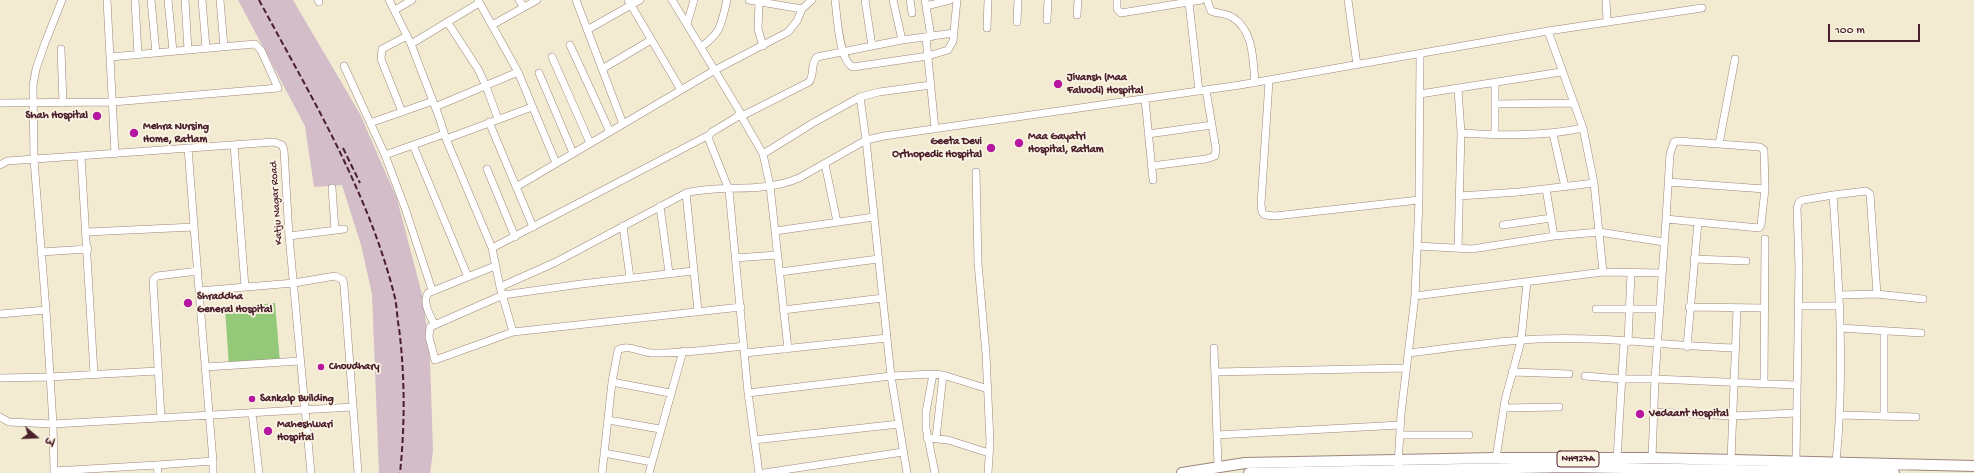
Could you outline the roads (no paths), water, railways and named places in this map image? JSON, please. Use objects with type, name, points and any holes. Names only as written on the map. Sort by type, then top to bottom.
[{"type":"highway","name":"NH927A","points":[[1249,473],[1398,466],[1496,458],[1652,458],[1974,466]]},
{"type":"highway","name":"NH927A","points":[[1182,473],[1245,463],[1336,468]]},
{"type":"highway","name":"NH927A","points":[[1398,466],[1520,471],[1637,470],[1894,473]]},
{"type":"street","points":[[62,0],[36,69],[32,103],[34,160],[46,310],[53,424],[54,472],[213,461]]},
{"type":"street","points":[[107,0],[115,154]]},
{"type":"street","points":[[135,0],[138,54]]},
{"type":"street","points":[[150,0],[156,53]]},
{"type":"street","points":[[168,0],[173,51]]},
{"type":"street","points":[[185,0],[188,50]]},
{"type":"street","points":[[202,0],[206,48]]},
{"type":"street","points":[[220,0],[224,47]]},
{"type":"street","points":[[389,0],[411,44],[445,137],[492,248],[500,287],[513,332]]},
{"type":"street","points":[[395,10],[412,0]]},
{"type":"street","points":[[519,0],[524,7]]},
{"type":"street","points":[[492,25],[537,0]]},
{"type":"street","points":[[576,0],[623,124]]},
{"type":"street","points":[[587,30],[630,3],[640,0]]},
{"type":"street","points":[[672,0],[740,110],[741,115],[763,154],[770,186],[788,349]]},
{"type":"street","points":[[687,24],[694,0]]},
{"type":"street","points":[[701,48],[714,38],[719,31],[727,0]]},
{"type":"street","points":[[749,0],[802,9]]},
{"type":"street","points":[[516,186],[715,70],[788,32],[794,27],[802,9],[812,0]]},
{"type":"street","points":[[835,0],[842,52],[846,61],[853,67],[928,56],[948,50],[953,41],[957,0]]},
{"type":"street","points":[[865,0],[872,46]]},
{"type":"street","points":[[893,0],[902,40]]},
{"type":"street","points":[[910,0],[912,13]]},
{"type":"street","points":[[935,128],[928,56],[929,38],[925,3],[950,0]]},
{"type":"street","points":[[987,28],[988,0]]},
{"type":"street","points":[[1017,22],[1018,0]]},
{"type":"street","points":[[1047,20],[1048,0]]},
{"type":"street","points":[[1077,15],[1078,0]]},
{"type":"street","points":[[1117,0],[1117,9],[1122,13],[1201,0]]},
{"type":"street","points":[[1206,0],[1211,11],[1232,16],[1239,22],[1249,37],[1252,46],[1255,83]]},
{"type":"street","points":[[1348,0],[1357,65]]},
{"type":"street","points":[[1606,0],[1606,22]]},
{"type":"street","points":[[411,44],[448,23],[478,2],[518,72],[556,164]]},
{"type":"street","points":[[759,2],[758,29],[763,46]]},
{"type":"street","points":[[630,3],[681,90]]},
{"type":"street","points":[[1151,166],[1212,158],[1216,153],[1212,125],[1203,91],[1189,3]]},
{"type":"street","points":[[500,287],[556,262],[686,193],[706,190],[729,190],[770,186],[788,183],[825,164],[866,140],[935,128],[1269,81],[1548,31],[1702,8]]},
{"type":"street","points":[[448,23],[472,57],[486,86],[498,120]]},
{"type":"street","points":[[1548,31],[1561,72],[1583,128],[1594,183],[1603,272]]},
{"type":"street","points":[[492,248],[709,135],[741,115],[809,82],[813,74],[813,63],[817,57],[902,40],[929,38],[954,33]]},
{"type":"street","points":[[402,112],[381,59],[380,51],[382,48],[407,36]]},
{"type":"street","points":[[602,69],[651,40]]},
{"type":"street","points":[[0,103],[113,102],[278,88],[261,50],[255,44],[110,57]]},
{"type":"street","points":[[570,45],[610,132]]},
{"type":"street","points":[[61,49],[63,103]]},
{"type":"street","points":[[1398,466],[1400,425],[1415,296],[1419,200],[1420,54]]},
{"type":"street","points":[[552,57],[590,143]]},
{"type":"street","points":[[1719,144],[1735,59]]},
{"type":"street","points":[[344,66],[385,155],[406,208],[432,290]]},
{"type":"street","points":[[370,122],[434,104],[486,86],[518,72]]},
{"type":"street","points":[[1420,94],[1561,72]]},
{"type":"street","points":[[539,73],[573,153]]},
{"type":"street","points":[[1269,81],[1261,204],[1264,215],[1274,216],[1419,200]]},
{"type":"street","points":[[1495,82],[1495,135]]},
{"type":"street","points":[[763,154],[812,123],[860,97],[879,92],[931,85]]},
{"type":"street","points":[[1458,88],[1461,133],[1458,248]]},
{"type":"street","points":[[860,97],[866,140],[891,376],[907,473]]},
{"type":"street","points":[[1145,99],[1153,180]]},
{"type":"street","points":[[1495,104],[1574,103]]},
{"type":"street","points":[[385,155],[413,145],[445,137],[498,120],[532,107]]},
{"type":"street","points":[[490,122],[533,227]]},
{"type":"street","points":[[1148,134],[1212,125]]},
{"type":"street","points":[[1461,133],[1495,135],[1553,134],[1583,128]]},
{"type":"street","points":[[1553,134],[1565,187]]},
{"type":"street","points":[[709,135],[710,145],[729,190],[748,393],[759,473]]},
{"type":"street","points":[[1652,458],[1657,344],[1668,182],[1670,154],[1674,142],[1678,141],[1760,147],[1763,149],[1765,152],[1765,189],[1761,225],[1759,228],[1756,229],[1666,219]]},
{"type":"street","name":"Katju Nagar Road","points":[[0,166],[7,161],[274,142],[282,145],[284,150],[289,236],[311,473]]},
{"type":"street","points":[[234,145],[245,287]]},
{"type":"street","points":[[413,145],[468,277]]},
{"type":"street","points":[[188,148],[208,415],[214,473]]},
{"type":"street","points":[[81,156],[87,232],[94,374]]},
{"type":"street","points":[[825,164],[837,222]]},
{"type":"street","points":[[487,169],[515,237]]},
{"type":"street","points":[[976,172],[978,263],[988,389],[988,473]]},
{"type":"street","points":[[1668,182],[1765,189]]},
{"type":"street","points":[[1459,196],[1546,189],[1594,183]]},
{"type":"street","points":[[332,188],[335,230]]},
{"type":"street","points":[[1546,189],[1554,236]]},
{"type":"street","points":[[1796,461],[1798,306],[1797,208],[1799,202],[1803,200],[1866,191],[1870,194],[1877,294]]},
{"type":"street","points":[[686,193],[698,311]]},
{"type":"street","points":[[1834,195],[1840,306],[1840,415],[1836,462]]},
{"type":"street","points":[[660,206],[669,273]]},
{"type":"street","points":[[775,231],[874,216]]},
{"type":"street","points":[[1503,226],[1551,218]]},
{"type":"street","points":[[1687,347],[1698,222]]},
{"type":"street","points":[[624,226],[630,278]]},
{"type":"street","points":[[87,232],[194,227]]},
{"type":"street","points":[[289,236],[344,229]]},
{"type":"street","points":[[1417,246],[1486,248],[1554,236],[1598,232],[1664,242]]},
{"type":"street","points":[[1764,383],[1765,239]]},
{"type":"street","points":[[41,252],[88,249]]},
{"type":"street","points":[[735,258],[777,254]]},
{"type":"street","points":[[780,272],[878,259]]},
{"type":"street","points":[[1694,259],[1746,261]]},
{"type":"street","points":[[434,324],[427,309],[426,299],[428,293],[432,290],[495,266]]},
{"type":"street","points":[[161,418],[152,283],[153,277],[198,271]]},
{"type":"street","points":[[693,271],[503,295],[434,324],[429,331],[435,360],[513,332],[741,307]]},
{"type":"street","points":[[1415,296],[1603,272],[1662,273]]},
{"type":"street","points":[[1617,459],[1621,379],[1626,342],[1631,273]]},
{"type":"street","points":[[199,291],[294,283],[335,276],[343,280],[358,473]]},
{"type":"street","points":[[1496,458],[1504,408],[1520,341],[1527,282]]},
{"type":"street","points":[[1839,295],[1877,294],[1923,299]]},
{"type":"street","points":[[783,310],[883,298]]},
{"type":"street","points":[[1798,306],[1840,306]]},
{"type":"street","points":[[1690,307],[1737,309],[1765,308]]},
{"type":"street","points":[[1596,309],[1660,309]]},
{"type":"street","points":[[1731,460],[1737,309]]},
{"type":"street","points":[[0,314],[46,310]]},
{"type":"street","points":[[1840,328],[1921,333]]},
{"type":"street","points":[[1884,330],[1884,416]]},
{"type":"street","points":[[602,473],[616,356],[618,350],[622,348],[649,352],[788,349],[887,338]]},
{"type":"street","points":[[1408,353],[1538,339],[1735,348]]},
{"type":"street","points":[[1214,348],[1218,467]]},
{"type":"street","points":[[649,473],[660,429],[683,351]]},
{"type":"street","points":[[205,367],[300,361]]},
{"type":"street","points":[[1215,372],[1406,368]]},
{"type":"street","points":[[0,378],[50,377],[157,371]]},
{"type":"street","points":[[1512,372],[1569,374]]},
{"type":"street","points":[[748,393],[891,376],[933,374],[943,375],[988,389]]},
{"type":"street","points":[[933,374],[926,412],[927,438],[935,473]]},
{"type":"street","points":[[936,438],[943,375]]},
{"type":"street","points":[[1585,376],[1621,379],[1796,385]]},
{"type":"street","points":[[612,382],[670,394]]},
{"type":"street","points":[[0,417],[9,422],[53,424],[252,412],[306,411],[353,407]]},
{"type":"street","points":[[1504,408],[1559,407]]},
{"type":"street","points":[[252,412],[259,473]]},
{"type":"street","points":[[1655,412],[1733,416],[1796,413]]},
{"type":"street","points":[[1840,415],[1916,417]]},
{"type":"street","points":[[608,420],[660,429]]},
{"type":"street","points":[[754,440],[899,424]]},
{"type":"street","points":[[1217,435],[1400,425]]},
{"type":"street","points":[[1400,435],[1469,435]]},
{"type":"street","points":[[927,438],[936,438],[989,453]]},
{"type":"street","points":[[764,473],[903,452]]},
{"type":"street","points":[[604,453],[652,462]]},
{"type":"street","points":[[157,465],[158,473]]},
{"type":"railway","points":[[259,0],[318,108],[354,182],[384,259],[396,301],[401,346],[403,382],[403,437],[400,473]]},
{"type":"railway","points":[[343,148],[360,183]]},
{"type":"place","name":"Jivansh (Maa Faluodi) Hospital","points":[[1058,84]]},
{"type":"place","name":"Shah Hospital","points":[[97,116]]},
{"type":"place","name":"Mehra Nursing Home, Ratlam","points":[[134,133]]},
{"type":"place","name":"Maa Gayatri Hospital, Ratlam","points":[[1019,143]]},
{"type":"place","name":"Geeta Devi Orthopedic Hospital","points":[[991,148]]},
{"type":"place","name":"Shraddha General Hospital","points":[[188,303]]},
{"type":"place","name":"Choudhary","points":[[321,367]]},
{"type":"place","name":"Sankalp Building","points":[[252,399]]},
{"type":"place","name":"Vedaant Hospital","points":[[1640,414]]},
{"type":"place","name":"Maheshwari Hospital","points":[[268,431]]}]
